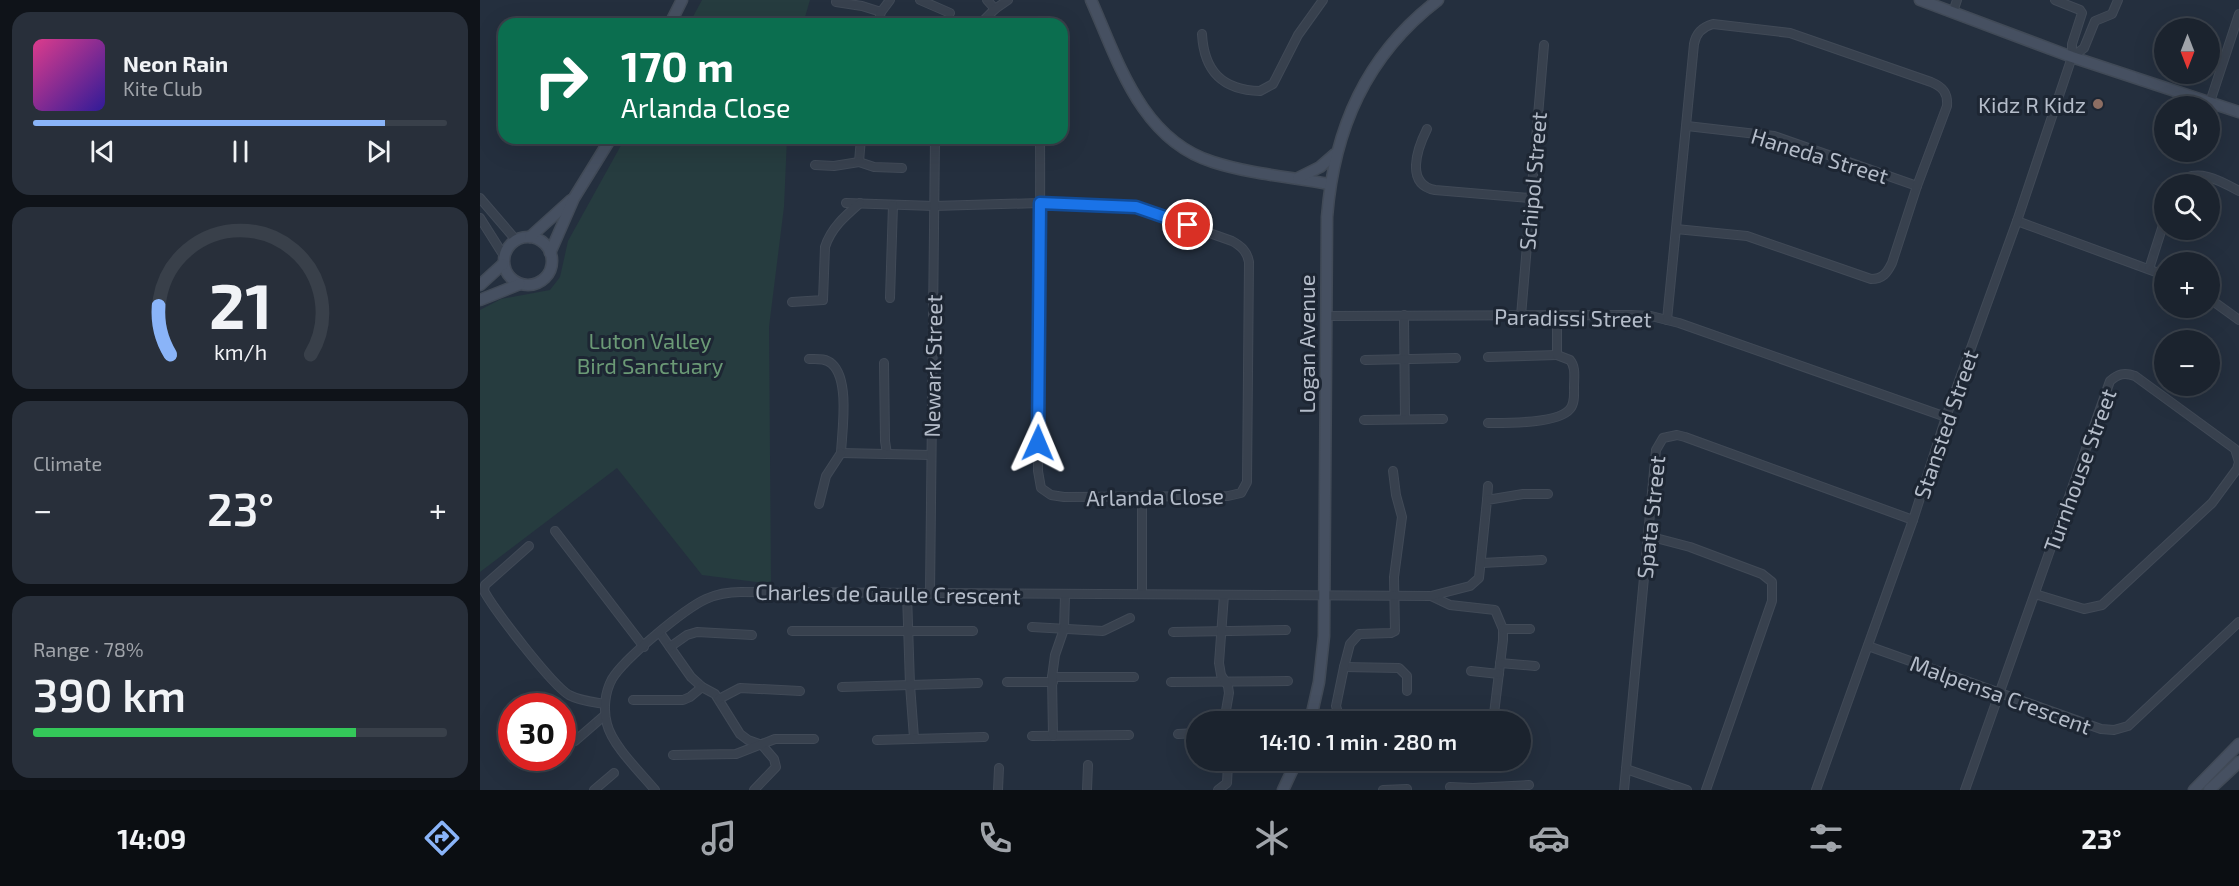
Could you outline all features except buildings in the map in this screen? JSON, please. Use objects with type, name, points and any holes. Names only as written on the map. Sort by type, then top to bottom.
[{"type":"street","points":[[673,18],[682,0]]},
{"type":"street","points":[[880,18],[890,0]]},
{"type":"street","points":[[920,0],[950,13]]},
{"type":"street","points":[[987,0],[995,9]]},
{"type":"street","points":[[986,18],[1008,0]]},
{"type":"street","points":[[1091,0],[1140,105],[1149,118],[1170,138],[1190,152],[1211,162],[1329,184]]},
{"type":"street","points":[[1202,34],[1205,59],[1217,76],[1234,85],[1260,91],[1273,84],[1303,27],[1323,0]]},
{"type":"street","name":"Logan Avenue","points":[[1312,711],[1321,667],[1324,596],[1329,184],[1350,111],[1381,57],[1396,36],[1438,0]]},
{"type":"street","points":[[1920,0],[2072,57],[2192,96]]},
{"type":"street","points":[[1953,12],[1958,0]]},
{"type":"street","points":[[2055,0],[2080,10],[2082,13],[2072,44],[2072,57]]},
{"type":"street","points":[[2072,57],[2084,48],[2095,21],[2112,14],[2118,0]]},
{"type":"street","points":[[836,2],[881,12]]},
{"type":"street","points":[[2212,96],[2239,14]]},
{"type":"street","points":[[1667,320],[1694,44],[1699,32],[1705,26],[1713,24],[1790,33],[1931,82],[1940,86],[1945,92],[1947,106],[1888,273],[1871,279],[1747,236],[1676,229]]},
{"type":"street","name":"Schipol Street","points":[[1521,316],[1544,45]]},
{"type":"street","name":"Stansted Street","points":[[1816,790],[1913,520],[1946,417],[2017,221],[2072,57]]},
{"type":"street","points":[[2220,105],[2239,112]]},
{"type":"street","name":"Haneda Street","points":[[1687,126],[1774,136],[1917,186]]},
{"type":"street","points":[[1427,129],[1419,146],[1416,168],[1416,175],[1424,185],[1435,190],[1530,198]]},
{"type":"street","points":[[480,300],[520,284],[535,284],[548,275],[551,268],[550,253],[574,198],[607,144]]},
{"type":"street","points":[[860,162],[861,144]]},
{"type":"street","name":"Newark Street","points":[[930,594],[934,144]]},
{"type":"street","points":[[1040,144],[1040,203]]},
{"type":"street","points":[[1298,178],[1315,170],[1336,154]]},
{"type":"street","points":[[815,165],[834,166],[860,162],[873,167],[902,168]]},
{"type":"street","points":[[2220,183],[2239,191]]},
{"type":"street","points":[[480,198],[516,240]]},
{"type":"street","points":[[480,285],[503,260],[510,244],[530,237],[574,198]]},
{"type":"street","name":"Arlanda Close","points":[[846,203],[934,206],[1040,203],[1143,209],[1240,245],[1248,255],[1247,482],[1241,493],[1228,496],[1057,497],[1046,492],[1039,483],[1040,203]]},
{"type":"street","points":[[792,302],[823,300],[825,247],[828,238],[836,226],[860,203]]},
{"type":"street","points":[[890,298],[892,205]]},
{"type":"street","points":[[480,219],[503,260],[508,276],[520,284]]},
{"type":"street","points":[[2017,221],[2154,271]]},
{"type":"street","points":[[530,237],[543,242],[550,253]]},
{"type":"street","points":[[2149,269],[2158,240]]},
{"type":"street","points":[[2220,306],[2239,320]]},
{"type":"street","points":[[1404,315],[1405,419]]},
{"type":"street","name":"Paradissi Street","points":[[1326,316],[1631,315],[1667,320],[1946,417]]},
{"type":"street","points":[[1557,316],[1557,355]]},
{"type":"street","points":[[1488,357],[1557,355],[1570,360],[1574,368],[1573,401],[1569,410],[1562,415],[1532,422],[1488,423]]},
{"type":"street","points":[[1365,360],[1456,358]]},
{"type":"street","points":[[809,359],[833,364],[840,375],[843,406],[841,453],[826,476],[819,504]]},
{"type":"street","points":[[884,363],[887,454]]},
{"type":"street","name":"Turnhouse Street","points":[[1965,790],[2110,381],[2116,375],[2135,376],[2235,449],[2239,462],[2237,469],[2212,503],[2102,605],[2084,609],[2035,594]]},
{"type":"street","points":[[1364,420],[1443,419]]},
{"type":"street","name":"Spata Street","points":[[1624,790],[1656,450],[1663,438],[1669,435],[1685,437],[1913,520]]},
{"type":"street","points":[[841,453],[931,455]]},
{"type":"street","points":[[1338,711],[1336,706],[1350,644],[1356,636],[1363,633],[1395,631],[1394,569],[1402,517],[1393,471]]},
{"type":"street","points":[[1431,596],[1470,586],[1480,575],[1488,486]]},
{"type":"street","points":[[1487,500],[1523,494],[1548,494]]},
{"type":"street","points":[[1142,496],[1142,594]]},
{"type":"street","points":[[555,531],[644,647]]},
{"type":"street","points":[[1648,536],[1690,547],[1756,571],[1770,578],[1773,587],[1772,601],[1706,790]]},
{"type":"street","points":[[529,546],[485,585],[484,591],[559,687],[575,697],[605,704]]},
{"type":"street","points":[[1482,563],[1542,560]]},
{"type":"street","name":"Charles de Gaulle Crescent","points":[[655,790],[615,741],[609,730],[605,704],[609,687],[617,672],[660,633],[704,600],[723,594],[741,592],[1431,596]]},
{"type":"street","points":[[907,594],[914,738]]},
{"type":"street","points":[[1053,736],[1055,655],[1064,629],[1065,595]]},
{"type":"street","points":[[1224,595],[1219,663],[1229,693],[1226,711]]},
{"type":"street","points":[[1431,596],[1450,605],[1492,608],[1498,613],[1503,629],[1494,711]]},
{"type":"street","points":[[1032,627],[1102,631],[1130,618]]},
{"type":"street","name":"Malpensa Crescent","points":[[1868,646],[2101,729],[2122,729],[2136,720],[2239,622]]},
{"type":"street","points":[[1503,629],[1530,629]]},
{"type":"street","points":[[1173,632],[1286,630]]},
{"type":"street","points":[[792,631],[973,631]]},
{"type":"street","points":[[670,646],[687,635],[697,632],[752,635]]},
{"type":"street","points":[[660,633],[687,672],[719,699],[740,734],[762,745],[774,759],[776,765],[754,790]]},
{"type":"street","points":[[1500,663],[1535,666]]},
{"type":"street","points":[[1344,667],[1400,668],[1407,676],[1407,691]]},
{"type":"street","points":[[1471,670],[1499,674]]},
{"type":"street","points":[[1007,682],[1134,677]]},
{"type":"street","points":[[1170,682],[1288,681]]},
{"type":"street","points":[[842,687],[978,683]]},
{"type":"street","points":[[633,700],[683,700],[702,687]]},
{"type":"street","points":[[719,699],[740,688],[800,691]]},
{"type":"street","points":[[576,740],[605,715]]},
{"type":"street","points":[[1178,734],[1186,734]]},
{"type":"street","points":[[1032,736],[1129,735]]},
{"type":"street","points":[[877,740],[984,737]]},
{"type":"street","points":[[673,755],[736,754],[776,739],[814,739]]},
{"type":"street","points":[[2194,790],[2239,744]]},
{"type":"street","points":[[2194,790],[2239,750]]},
{"type":"street","points":[[2209,790],[2239,762]]},
{"type":"street","points":[[1087,790],[1088,765]]},
{"type":"street","points":[[998,790],[999,768]]},
{"type":"street","points":[[1626,769],[1687,790]]},
{"type":"street","points":[[1218,790],[1227,783],[1228,771]]},
{"type":"street","points":[[1283,790],[1292,771]]},
{"type":"street","points":[[594,790],[614,773]]},
{"type":"street","points":[[1450,787],[1473,789],[1529,785]]},
{"type":"street","points":[[1383,790],[1407,789]]},
{"type":"green space","points":[[702,0],[810,0],[805,18],[692,18]]},
{"type":"green space","name":"Luton Valley Bird Sanctuary","points":[[622,144],[787,144],[784,207],[769,327],[771,584],[702,575],[617,468],[480,572],[480,310],[501,299],[550,290],[560,277],[568,241]]},
{"type":"place","name":"Kidz R Kidz","points":[[2098,104]]},
{"type":"route","points":[[1038,443],[1040,203],[1136,207],[1188,225]]}]
